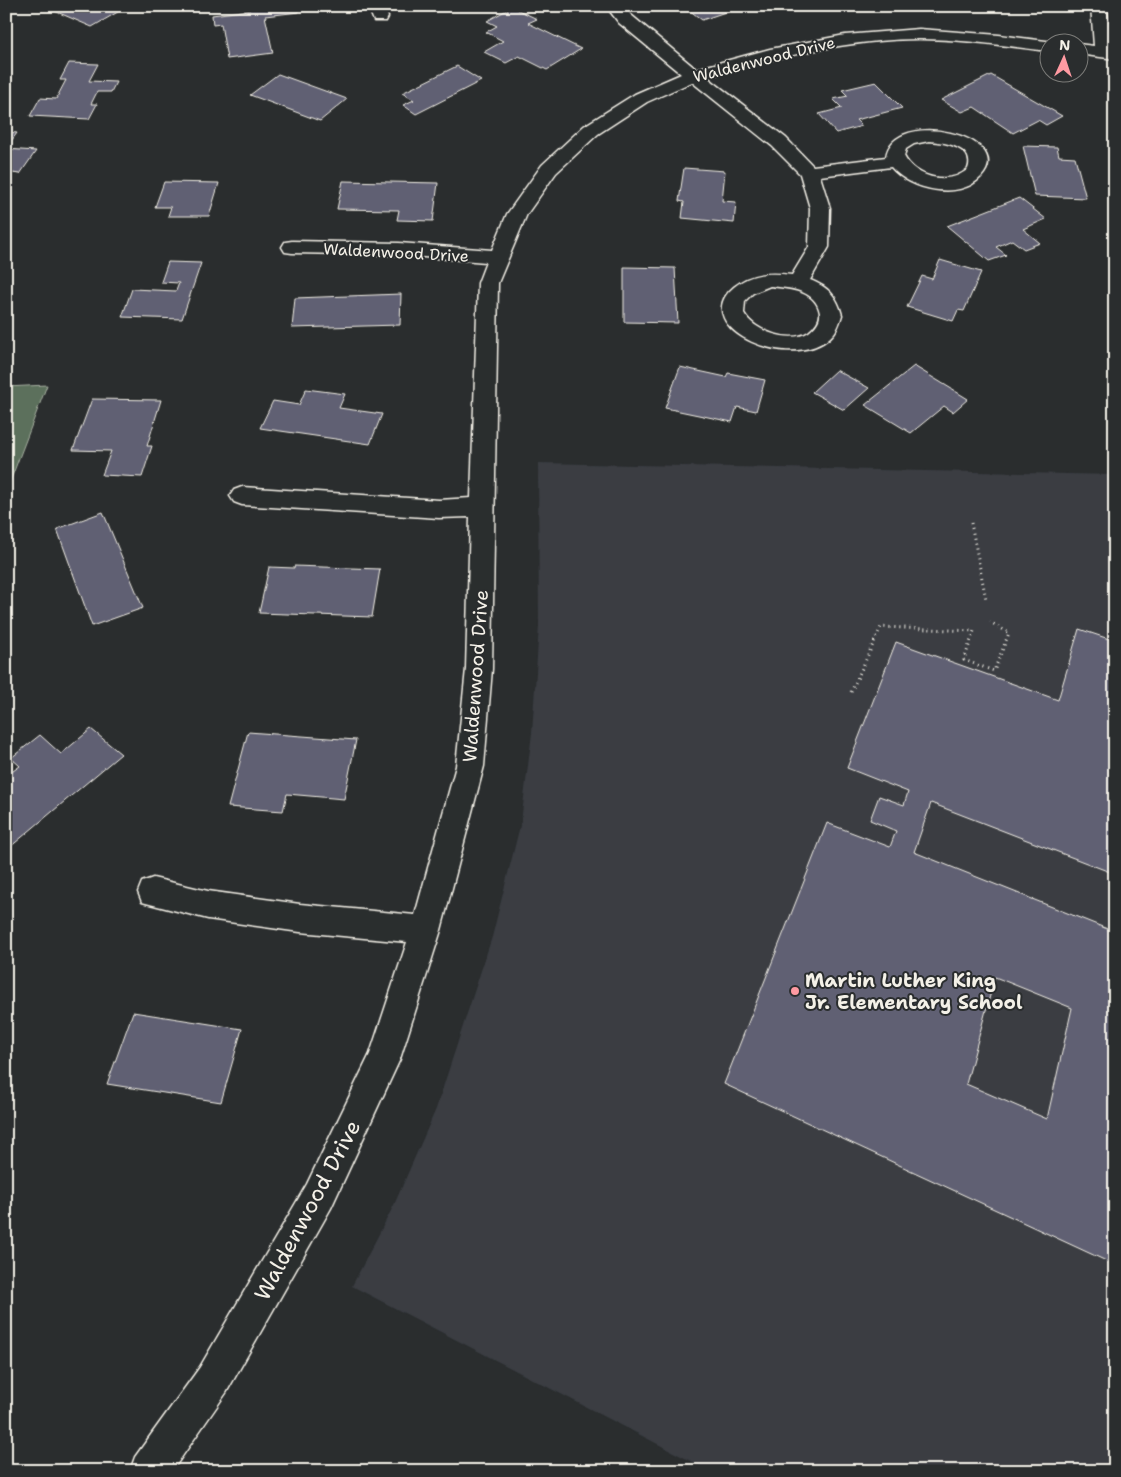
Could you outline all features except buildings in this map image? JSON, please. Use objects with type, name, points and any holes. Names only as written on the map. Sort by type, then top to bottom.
[{"type":"street","points":[[614,6],[625,19],[779,142],[809,172],[820,208],[819,247],[799,282]]},
{"type":"street","points":[[1088,50],[1109,53],[1099,6]]},
{"type":"street","name":"Waldenwood Drive","points":[[149,1471],[213,1380],[319,1196],[384,1059],[426,930],[470,766],[479,669],[488,283],[517,214],[549,169],[591,130],[641,98],[693,75],[770,54],[846,40],[919,34],[1038,45]]},
{"type":"street","points":[[809,172],[895,161]]},
{"type":"street","name":"Waldenwood Drive","points":[[292,247],[399,249],[500,257]]},
{"type":"street","points":[[242,496],[439,509],[483,507]]},
{"type":"street","points":[[153,892],[217,906],[300,918],[426,930]]},
{"type":"path","points":[[971,523],[986,599]]},
{"type":"path","points":[[851,692],[881,627],[974,631],[964,660],[994,671],[1009,633],[990,622]]},
{"type":"shaded area","name":"Martin Luther King Jr. Elementary School","points":[[538,463],[1115,475],[1115,1471],[710,1471],[352,1286],[394,1205],[436,1109],[492,937],[521,822],[532,733],[539,626]]},
{"type":"green space","points":[[47,385],[6,492],[6,387]]},
{"type":"place","name":"Martin Luther King Jr. Elementary School","points":[[795,991]]}]
